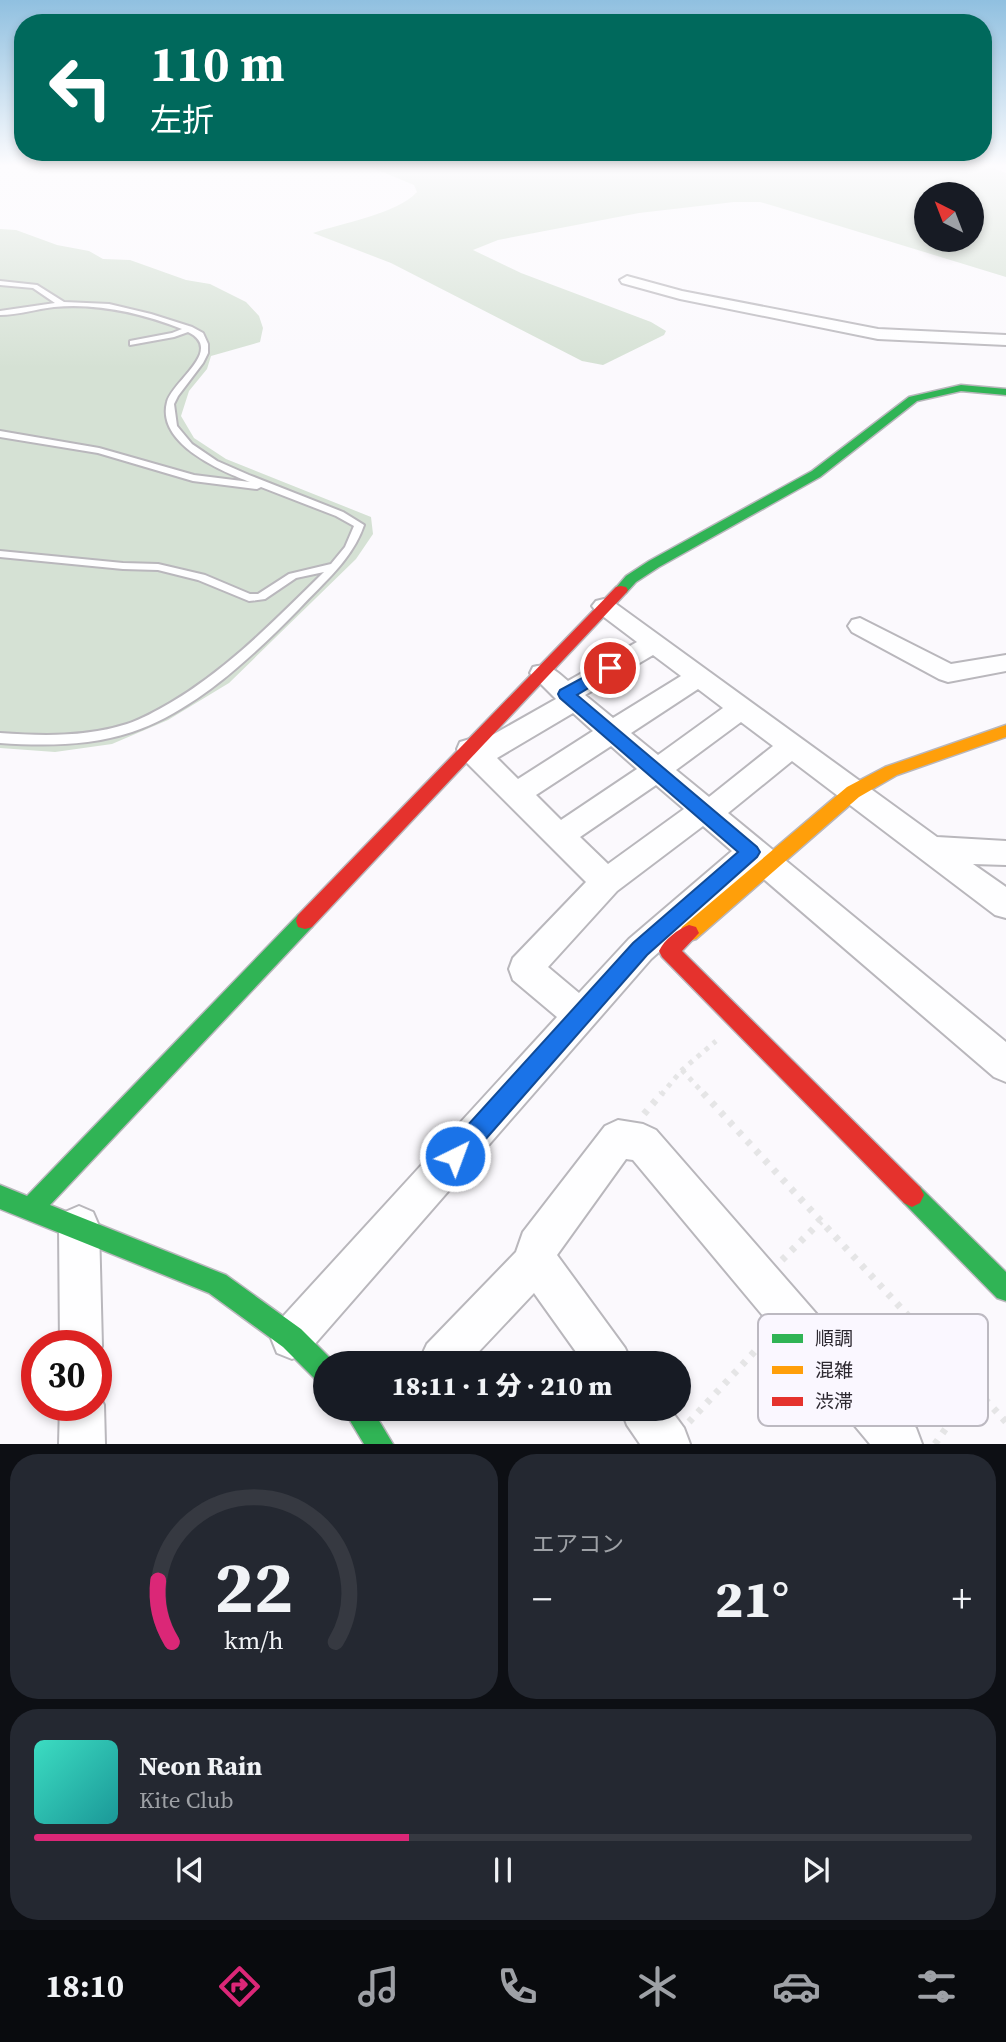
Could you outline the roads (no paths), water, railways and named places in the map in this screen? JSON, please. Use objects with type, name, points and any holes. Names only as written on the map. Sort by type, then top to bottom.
[{"type":"street","points":[[627,280],[680,295],[878,334],[1006,340]]},
{"type":"street","points":[[32,1208],[474,752],[542,673],[631,579],[816,474],[913,399],[961,388],[1006,391]]},
{"type":"street","points":[[604,606],[1006,905]]},
{"type":"street","points":[[860,626],[948,673],[1006,663]]},
{"type":"street","points":[[474,752],[570,697],[654,643]]},
{"type":"street","points":[[542,673],[1006,1065]]},
{"type":"street","points":[[516,794],[699,676]]},
{"type":"street","points":[[559,836],[656,771],[741,708]]},
{"type":"street","points":[[292,1338],[640,949],[853,792],[891,771],[1006,731]]},
{"type":"street","points":[[582,1015],[525,968],[606,882],[703,811],[716,807],[792,746]]},
{"type":"street","points":[[474,752],[606,882]]},
{"type":"street","points":[[931,849],[1006,853]]},
{"type":"street","points":[[759,859],[669,951],[1006,1289]]},
{"type":"street","points":[[601,1351],[536,1261],[537,1246],[618,1139],[643,1143],[790,1314]]},
{"type":"street","points":[[0,1197],[79,1226],[217,1284],[292,1338],[313,1359]]},
{"type":"street","points":[[79,1226],[81,1330]]},
{"type":"street","points":[[450,1351],[536,1261]]},
{"type":"street","points":[[82,1421],[82,1444]]},
{"type":"street","points":[[364,1421],[380,1444]]},
{"type":"street","points":[[655,1421],[673,1439]]},
{"type":"street","points":[[885,1426],[900,1444]]},
{"type":"lane","points":[[0,283],[34,286],[62,304]]},
{"type":"lane","points":[[0,313],[62,304],[128,310],[161,318],[189,329],[204,340],[205,351],[170,403],[171,419],[177,433],[194,451],[214,464],[341,513],[359,525],[356,537],[333,567],[236,665],[206,688],[158,715],[125,729],[99,736],[23,740],[0,738]]},
{"type":"lane","points":[[133,343],[166,337],[189,329]]},
{"type":"lane","points":[[0,434],[99,451],[205,481],[271,487]]},
{"type":"lane","points":[[0,554],[158,567],[201,577],[249,598],[261,597],[293,576],[333,567]]}]
